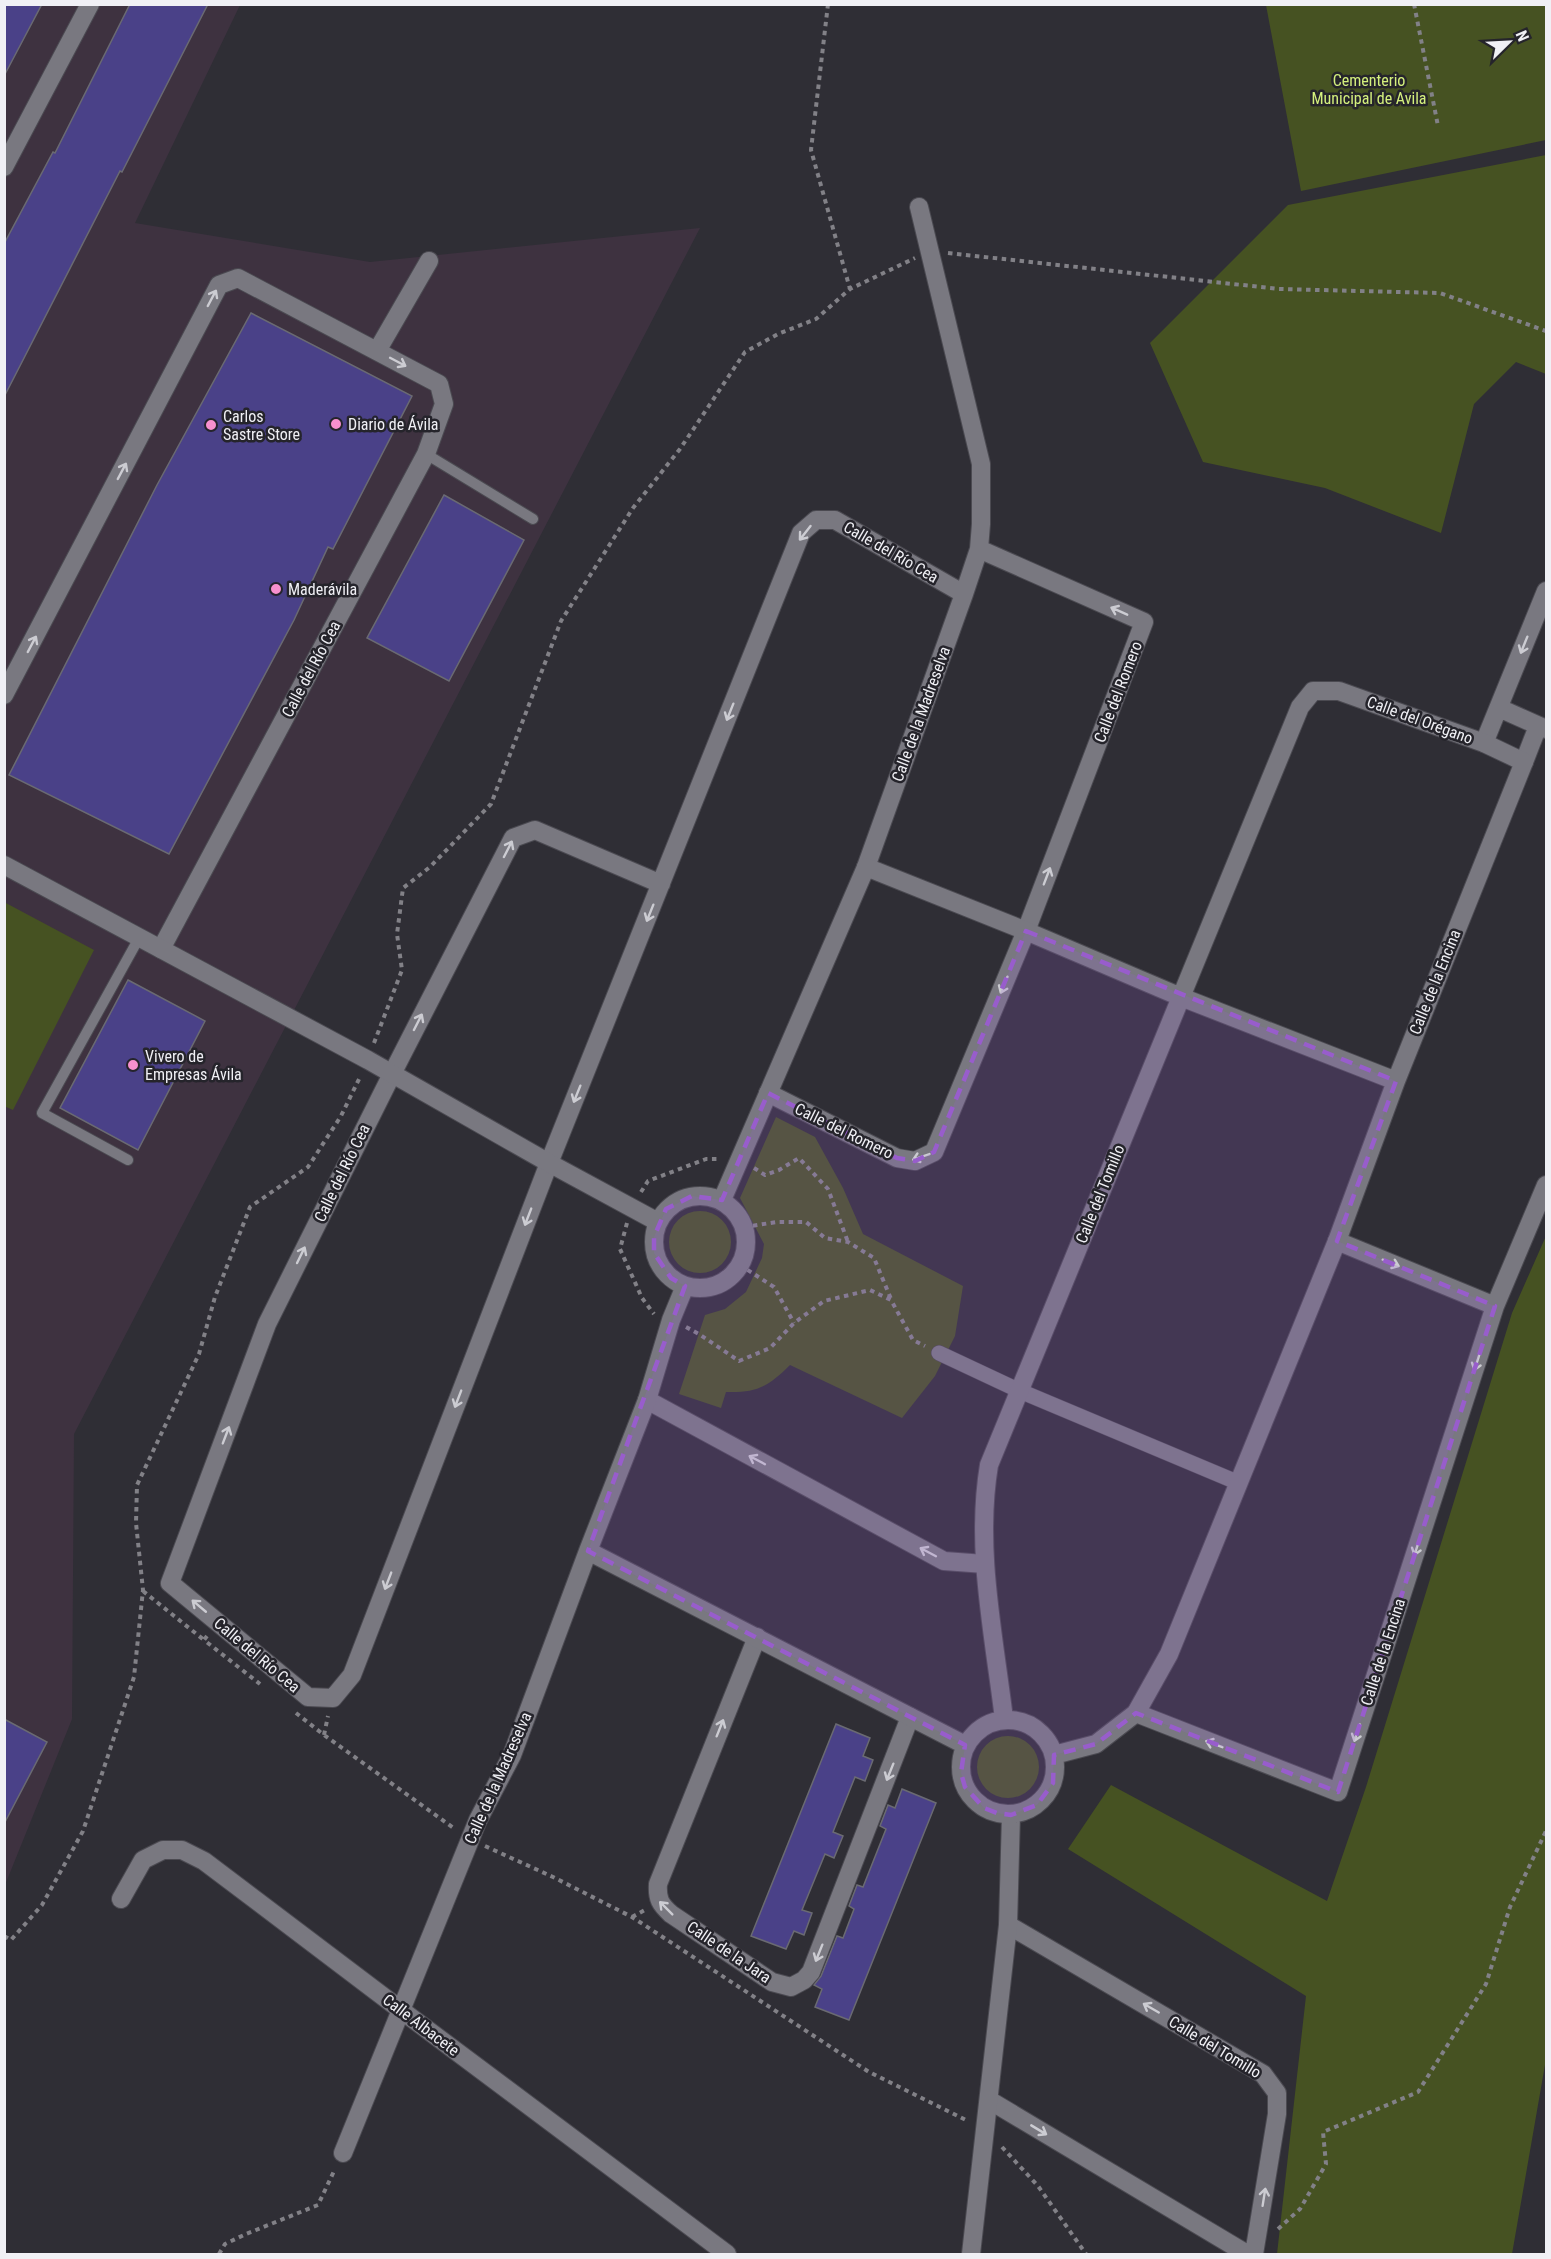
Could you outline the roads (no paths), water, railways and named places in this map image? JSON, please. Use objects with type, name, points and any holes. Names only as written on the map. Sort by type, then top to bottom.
[{"type":"street","points":[[4,167],[90,4]]},
{"type":"street","name":"Calle de la Madreselva","points":[[722,1200],[866,867],[979,549],[981,464],[919,207]]},
{"type":"street","points":[[377,351],[429,261]]},
{"type":"street","name":"Calle del Río Cea","points":[[4,695],[219,285],[238,278],[440,384],[444,404],[426,454],[161,949]]},
{"type":"street","name":"Calle del Río Cea","points":[[661,884],[535,830],[513,838],[267,1324],[170,1583],[308,1697],[333,1698],[351,1675],[549,1163],[661,884],[801,534],[816,520],[835,520],[964,594]]},
{"type":"street","name":"Calle del Romero","points":[[768,1093],[897,1158],[915,1161],[934,1152],[1026,931],[1144,622],[979,549]]},
{"type":"street","points":[[1484,743],[1546,591]]},
{"type":"street","name":"Calle del Orégano","points":[[1313,691],[1339,691],[1484,743],[1524,762]]},
{"type":"street","name":"Calle del Tomillo","points":[[1004,1719],[985,1564],[984,1495],[990,1465],[1300,707],[1313,691]]},
{"type":"street","points":[[1499,708],[1543,727]]},
{"type":"street","name":"Calle de la Encina","points":[[1054,1755],[1096,1744],[1136,1713],[1169,1654],[1337,1241],[1396,1081],[1524,762],[1543,727]]},
{"type":"street","points":[[4,865],[392,1074],[658,1222]]},
{"type":"street","points":[[866,867],[1026,931],[1180,997],[1396,1081]]},
{"type":"street","name":"Calle de la Encina","points":[[1136,1713],[1338,1792],[1495,1306],[1546,1185]]},
{"type":"street","points":[[707,1195],[722,1200],[731,1207],[744,1227],[747,1240],[740,1265],[730,1278],[716,1286],[701,1288],[685,1286],[671,1278],[661,1267],[654,1253],[654,1237],[658,1222],[666,1209],[678,1200],[707,1195]]},
{"type":"street","points":[[1337,1241],[1495,1306]]},
{"type":"street","name":"Calle de la Madreselva","points":[[343,2153],[478,1820],[512,1755],[647,1400],[671,1320],[685,1286]]},
{"type":"street","points":[[939,1353],[1239,1483]]},
{"type":"street","points":[[647,1400],[944,1561],[985,1564]]},
{"type":"street","points":[[588,1551],[965,1745]]},
{"type":"street","name":"Calle de la Jara","points":[[757,1638],[657,1884],[657,1896],[659,1903],[671,1914],[772,1982],[791,1987],[804,1980],[811,1972],[910,1717]]},
{"type":"street","points":[[1004,1719],[1018,1720],[1036,1728],[1049,1743],[1056,1769],[1047,1795],[1025,1812],[1011,1815],[984,1808],[973,1799],[965,1787],[961,1773],[961,1759],[965,1745],[975,1732],[988,1723],[1004,1719]]},
{"type":"street","points":[[971,2254],[1008,1924],[1011,1815]]},
{"type":"street","name":"Calle Albacete","points":[[121,1899],[143,1860],[163,1850],[182,1850],[204,1861],[726,2254]]},
{"type":"street","name":"Calle del Tomillo","points":[[1008,1924],[1263,2074],[1277,2093],[1277,2114],[1252,2252]]},
{"type":"street","points":[[989,2100],[1252,2252]]},
{"type":"lane","points":[[426,454],[533,519]]},
{"type":"lane","points":[[128,1160],[42,1113],[139,938]]},
{"type":"place","name":"Diario de Ávila","points":[[336,424]]},
{"type":"place","name":"Carlos Sastre Store","points":[[211,425]]},
{"type":"place","name":"Maderávila","points":[[276,589]]},
{"type":"place","name":"Vivero de Empresas Ávila","points":[[133,1065]]},
{"type":"park label","name":"Cementerio Municipal de Avila","points":[[1369,89]]}]
